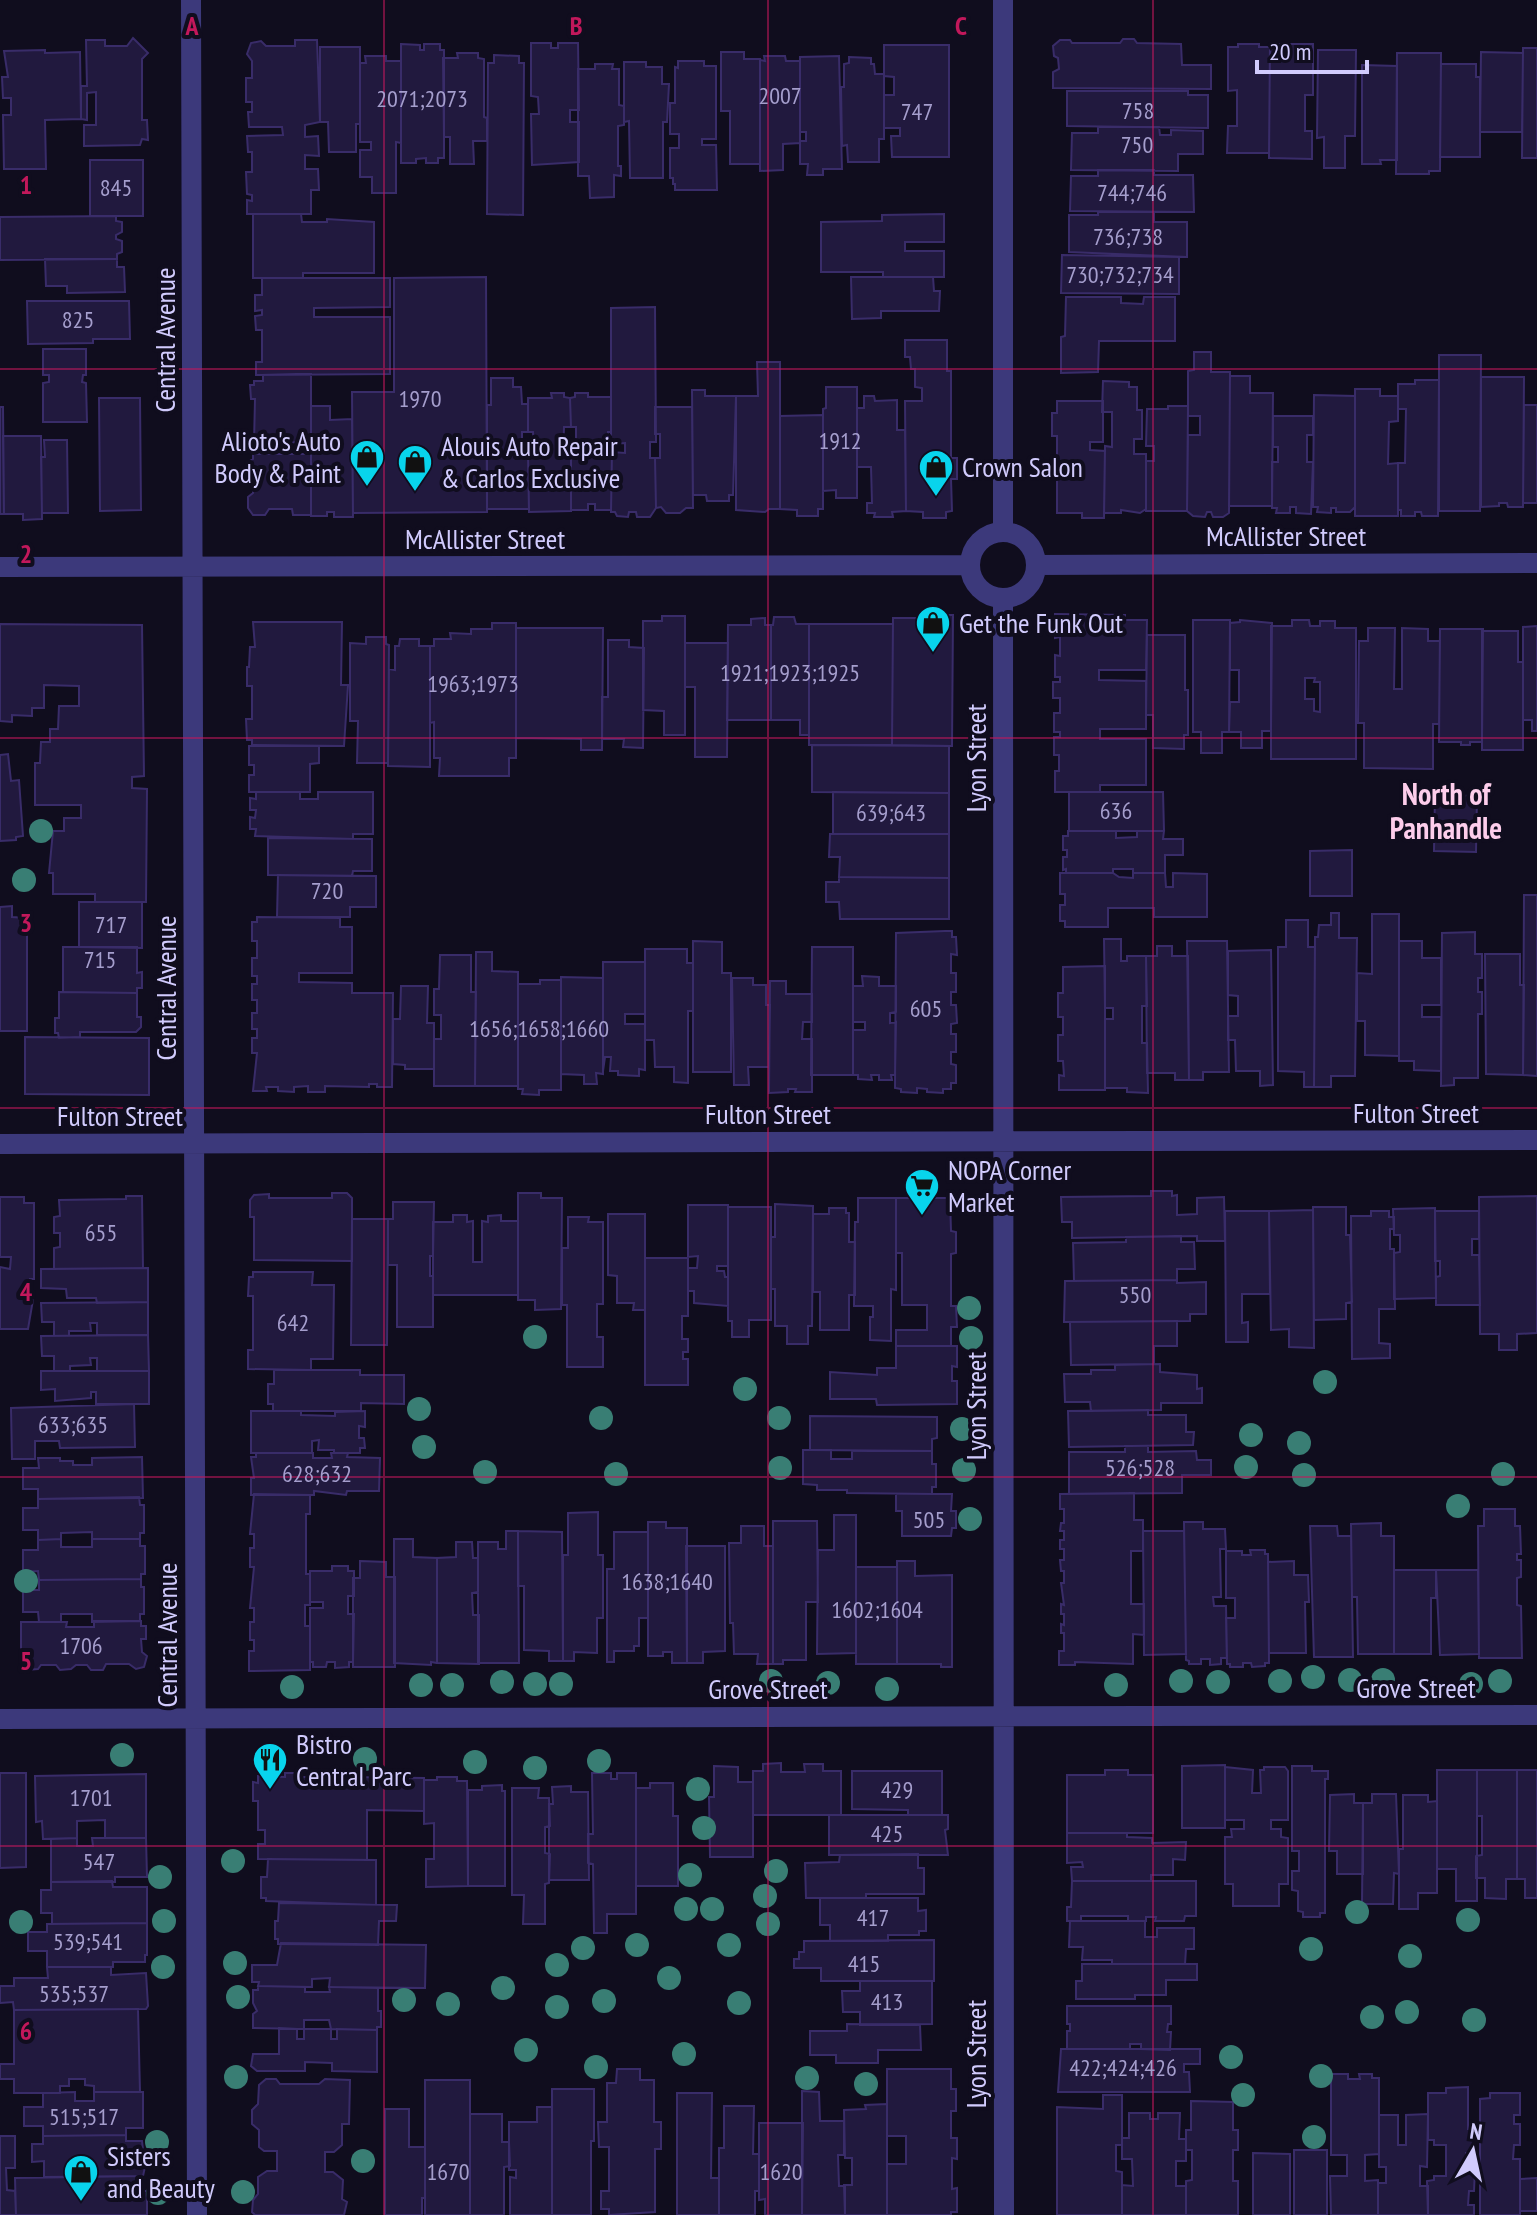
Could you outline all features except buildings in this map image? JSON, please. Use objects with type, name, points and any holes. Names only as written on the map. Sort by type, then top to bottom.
[{"type":"street","name":"Central Avenue","points":[[191,0],[197,2215]]},
{"type":"street","points":[[1003,0],[1003,532]]},
{"type":"street","points":[[1003,532],[1026,542],[1036,565],[1026,588],[1012,597],[1003,598],[980,588],[970,565],[980,542],[1003,532]]},
{"type":"street","name":"McAllister Street","points":[[1036,565],[1537,563]]},
{"type":"street","name":"McAllister Street","points":[[0,567],[970,565]]},
{"type":"street","name":"Lyon Street","points":[[1003,598],[1004,2215]]},
{"type":"street","name":"Fulton Street","points":[[0,1144],[1537,1140]]},
{"type":"street","name":"Grove Street","points":[[0,1719],[1537,1715]]},
{"type":"place","name":"Alioto's Auto Body & Paint","points":[[367,488]]},
{"type":"place","name":"Alouis Auto Repair & Carlos Exclusive","points":[[415,493]]},
{"type":"place","name":"Crown Salon","points":[[936,498]]},
{"type":"place","name":"Get the Funk Out","points":[[933,654]]},
{"type":"place","name":"NOPA Corner Market","points":[[922,1217]]},
{"type":"place","name":"Bistro Central Parc","points":[[270,1791]]},
{"type":"place","name":"Sisters and Beauty","points":[[81,2203]]},
{"type":"district","name":"North of Panhandle","points":[[1446,812]]}]
